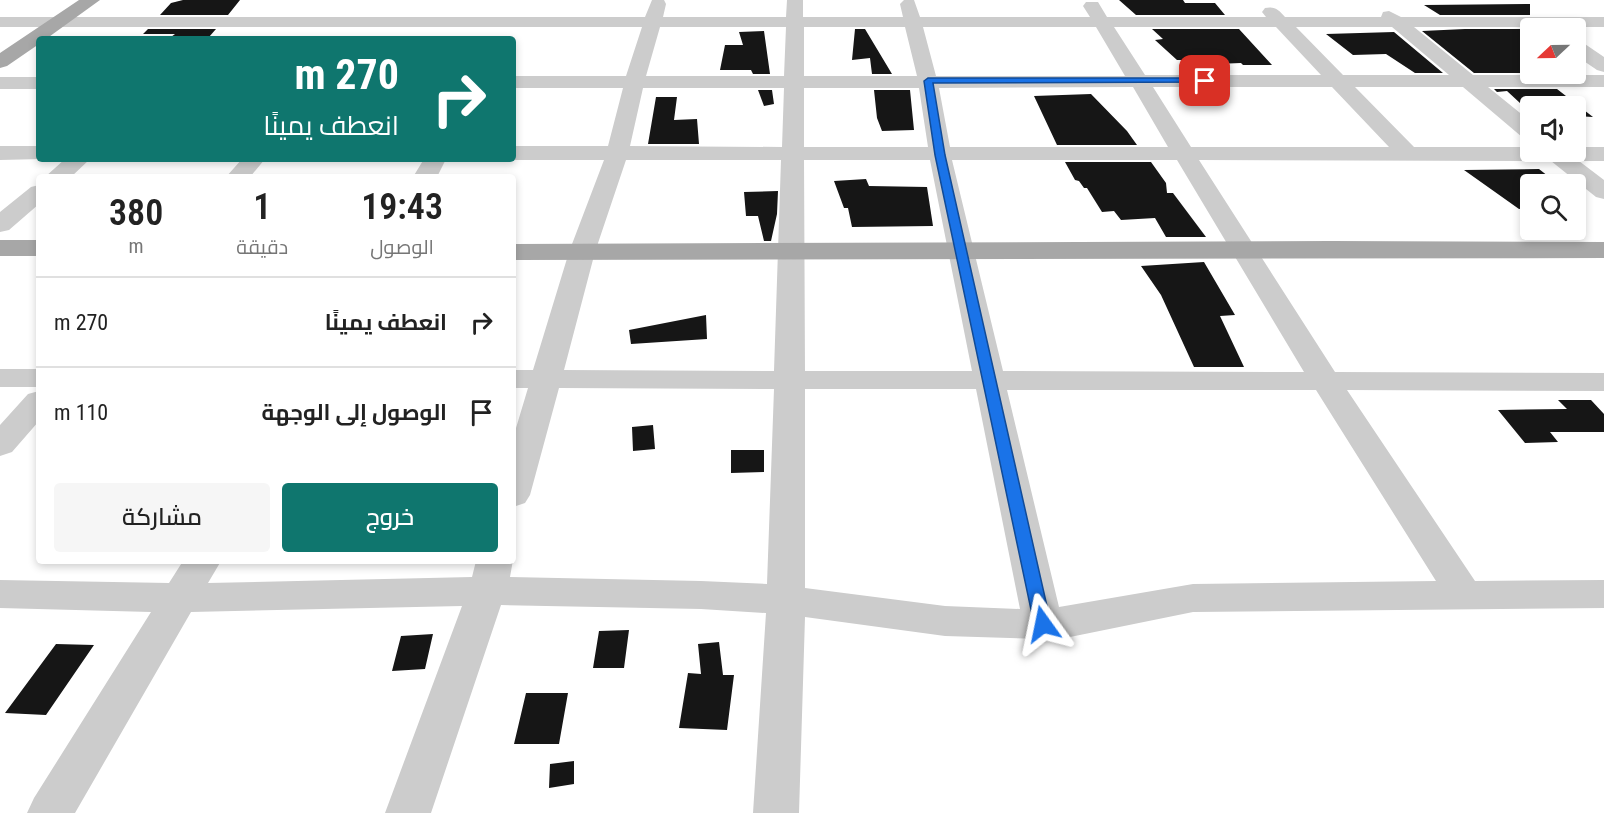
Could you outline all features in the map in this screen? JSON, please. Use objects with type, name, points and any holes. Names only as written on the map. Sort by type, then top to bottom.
[{"type":"main road","points":[[38,36],[91,0]]},
{"type":"main road","points":[[0,62],[36,37]]},
{"type":"main road","points":[[0,248],[36,248]]},
{"type":"main road","points":[[516,252],[962,253],[1244,249],[1604,250]]},
{"type":"street","points":[[516,484],[582,252],[617,154],[634,81],[659,0]]},
{"type":"street","points":[[776,813],[786,600],[795,0]]},
{"type":"street","points":[[907,0],[928,81],[940,155],[1043,624]]},
{"type":"street","points":[[1089,0],[1325,381],[1465,596]]},
{"type":"street","points":[[1260,0],[1408,154]]},
{"type":"street","points":[[1370,0],[1520,124]]},
{"type":"street","points":[[1514,6],[1532,18]]},
{"type":"street","points":[[365,36],[390,7]]},
{"type":"street","points":[[219,36],[253,8]]},
{"type":"street","points":[[0,22],[377,22],[518,14],[651,21],[1280,21],[1520,25]]},
{"type":"street","points":[[507,36],[518,14]]},
{"type":"street","points":[[1586,23],[1604,22]]},
{"type":"street","points":[[1586,54],[1604,66]]},
{"type":"street","points":[[516,82],[1604,81]]},
{"type":"street","points":[[0,83],[36,83]]},
{"type":"street","points":[[0,153],[36,153]]},
{"type":"street","points":[[516,153],[940,155],[1520,153]]},
{"type":"street","points":[[1586,153],[1604,153]]},
{"type":"street","points":[[61,174],[75,162]]},
{"type":"street","points":[[241,174],[251,162]]},
{"type":"street","points":[[1566,162],[1604,192]]},
{"type":"street","points":[[0,225],[36,195]]},
{"type":"street","points":[[0,378],[36,378]]},
{"type":"street","points":[[516,379],[1604,382]]},
{"type":"street","points":[[0,445],[36,404]]},
{"type":"street","points":[[50,813],[200,564]]},
{"type":"street","points":[[408,813],[491,576]]},
{"type":"street","points":[[0,594],[181,598],[491,576],[701,595],[786,600],[945,621],[1043,624],[1070,622],[1193,598],[1604,594]]},
{"type":"building","points":[[183,0],[240,0],[228,15],[160,15],[171,3]]},
{"type":"building","points":[[1119,0],[1183,0],[1185,3],[1215,3],[1225,15],[1136,15]]},
{"type":"building","points":[[1530,4],[1530,15],[1440,15],[1424,5]]},
{"type":"building","points":[[148,29],[216,29],[210,36],[143,34]]},
{"type":"building","points":[[855,29],[865,29],[892,74],[872,74],[870,58],[852,60]]},
{"type":"building","points":[[1152,29],[1239,29],[1272,65],[1243,65],[1241,63],[1191,65],[1185,60],[1177,60],[1155,40],[1163,39]]},
{"type":"building","points":[[1520,29],[1520,73],[1474,73],[1422,31]]},
{"type":"building","points":[[764,31],[770,74],[753,74],[751,70],[720,70],[725,45],[743,45],[739,32]]},
{"type":"building","points":[[1394,32],[1443,73],[1415,73],[1386,54],[1353,55],[1326,34]]},
{"type":"building","points":[[1494,89],[1557,89],[1566,96],[1520,96],[1520,103],[1507,91],[1497,92]]},
{"type":"building","points":[[758,90],[772,90],[774,104],[764,106]]},
{"type":"building","points":[[874,90],[910,90],[914,130],[882,131],[877,118]]},
{"type":"building","points":[[1091,94],[1127,131],[1137,145],[1057,145],[1034,96]]},
{"type":"building","points":[[656,97],[677,97],[674,120],[697,119],[699,144],[648,144]]},
{"type":"building","points":[[1065,162],[1151,162],[1166,183],[1167,193],[1173,193],[1206,237],[1166,237],[1155,218],[1121,220],[1114,211],[1102,212],[1087,188],[1075,180]]},
{"type":"building","points":[[1539,169],[1545,174],[1520,174],[1519,209],[1464,170]]},
{"type":"building","points":[[866,179],[869,186],[927,187],[933,226],[852,227],[848,208],[844,208],[834,181]]},
{"type":"building","points":[[778,191],[777,214],[771,241],[764,241],[758,216],[746,216],[744,192]]},
{"type":"building","points":[[1204,262],[1235,315],[1220,316],[1244,367],[1194,367],[1161,295],[1141,266]]},
{"type":"building","points":[[706,315],[707,339],[631,344],[629,330]]},
{"type":"building","points":[[1558,400],[1591,400],[1604,414],[1604,432],[1550,432],[1558,442],[1525,443],[1498,410],[1567,409]]},
{"type":"building","points":[[653,425],[655,449],[633,451],[632,427]]},
{"type":"building","points":[[731,450],[764,450],[764,472],[731,473]]},
{"type":"building","points":[[629,630],[624,668],[593,668],[599,631]]},
{"type":"building","points":[[433,634],[425,669],[392,671],[401,636]]},
{"type":"building","points":[[719,642],[723,675],[734,675],[727,730],[679,728],[688,673],[701,674],[698,644]]},
{"type":"building","points":[[56,644],[94,645],[46,715],[5,713]]},
{"type":"building","points":[[526,693],[568,693],[559,744],[514,744]]},
{"type":"building","points":[[574,761],[574,784],[549,788],[550,764]]},
{"type":"route","points":[[1043,624],[940,155],[928,81],[1205,81]]}]
